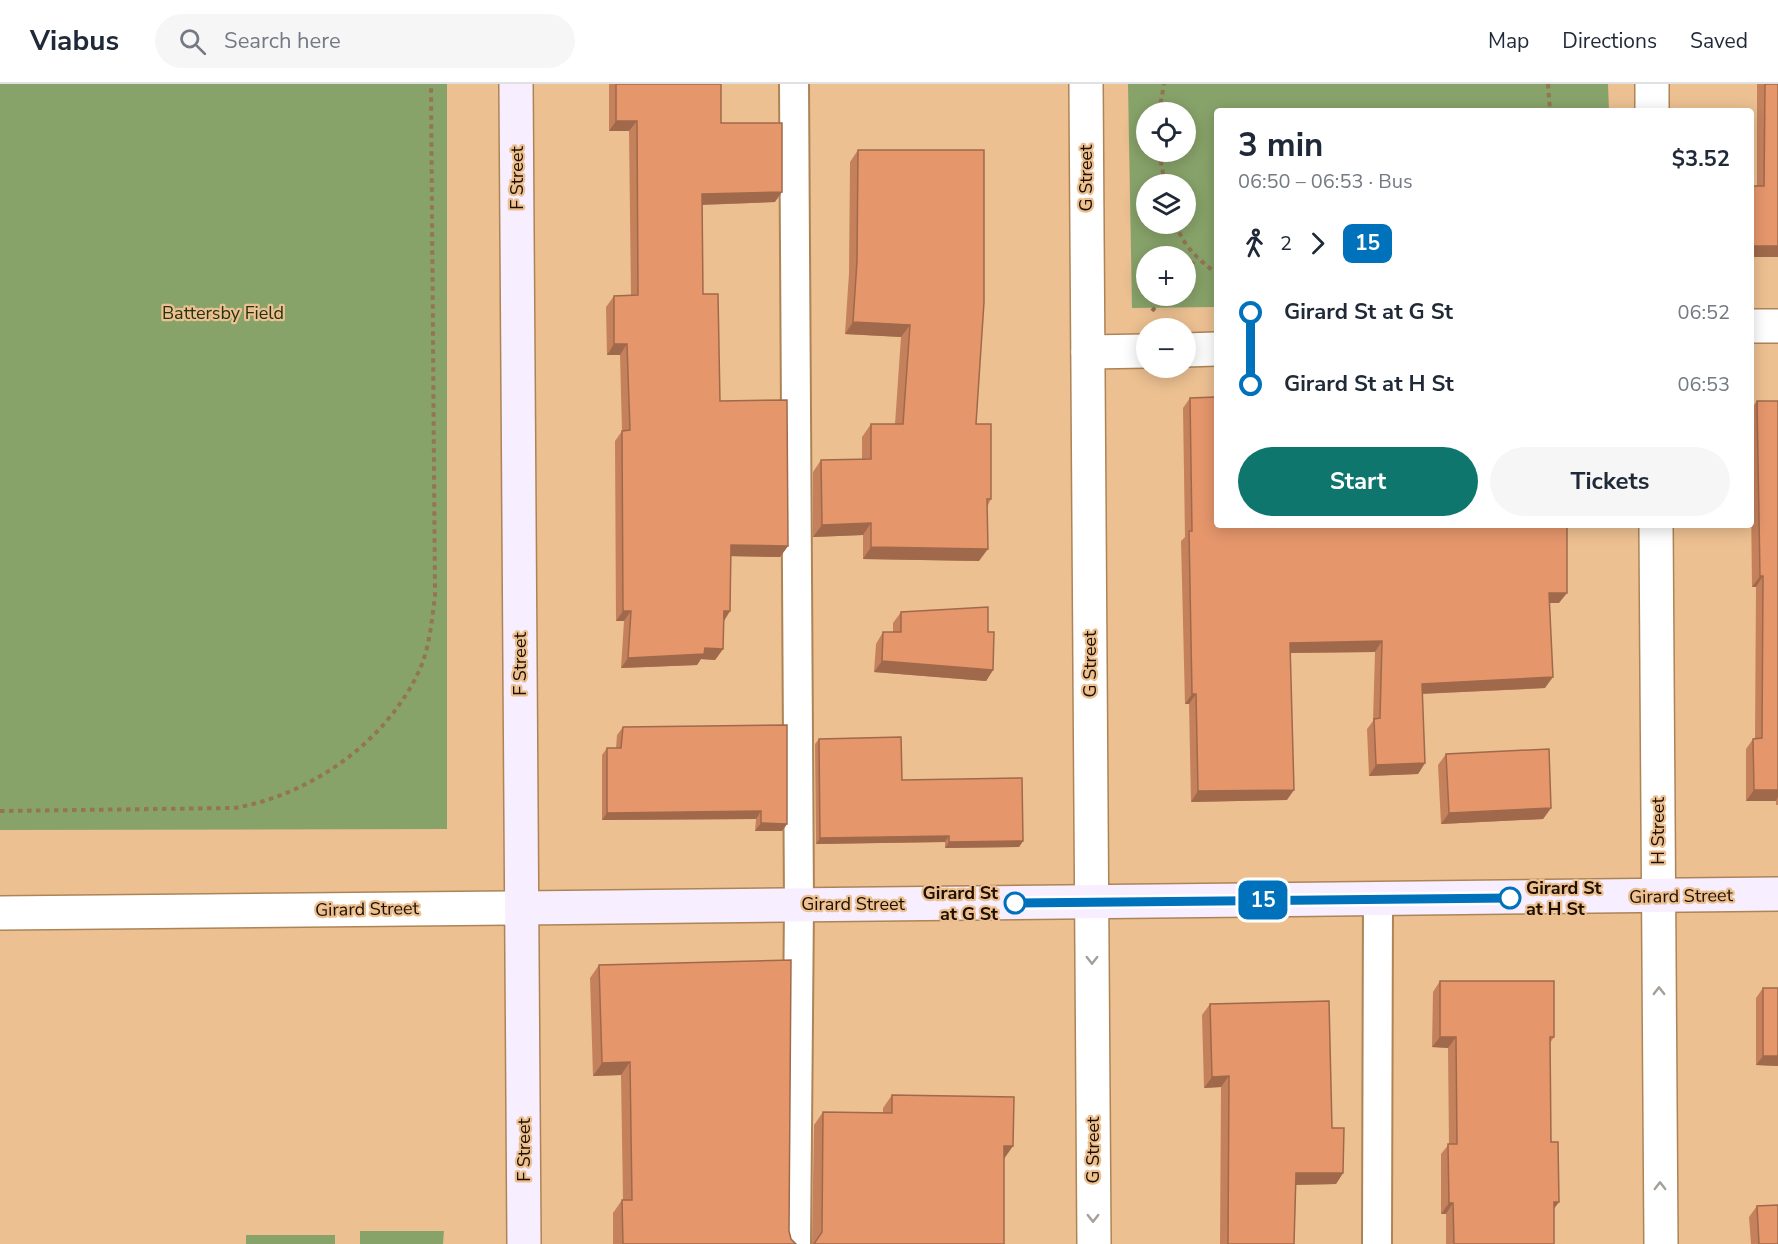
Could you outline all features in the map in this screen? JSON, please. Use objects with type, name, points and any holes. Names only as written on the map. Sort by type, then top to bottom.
[{"type":"street","name":"F Street","points":[[516,84],[524,1244]]},
{"type":"street","name":"G Street","points":[[1086,84],[1094,1244]]},
{"type":"street","points":[[1652,84],[1652,108]]},
{"type":"street","points":[[1754,326],[1778,326]]},
{"type":"street","points":[[1196,350],[1214,350]]},
{"type":"street","points":[[1088,351],[1136,351]]},
{"type":"street","name":"H Street","points":[[1656,528],[1661,1244]]},
{"type":"street","name":"Girard Street","points":[[0,913],[1778,894]]},
{"type":"lane","points":[[794,84],[799,904],[796,1244]]},
{"type":"lane","points":[[1377,1244],[1378,899]]},
{"type":"path","points":[[0,811],[234,808],[255,805],[287,795],[317,779],[377,731],[403,700],[423,663],[435,597],[431,84]]},
{"type":"path","points":[[1161,102],[1164,84]]},
{"type":"path","points":[[1548,84],[1550,108]]},
{"type":"path","points":[[1181,234],[1187,247],[1214,271]]},
{"type":"green space","name":"Battersby Field","points":[[0,84],[447,84],[447,829],[0,830]]},
{"type":"green space","points":[[1128,84],[1608,84],[1609,108],[1214,108],[1214,307],[1132,308]]},
{"type":"green space","points":[[360,1231],[444,1231],[443,1244],[360,1244]]},
{"type":"green space","points":[[246,1235],[335,1235],[335,1244],[246,1244]]},
{"type":"building","points":[[616,84],[721,84],[721,123],[782,123],[782,192],[702,194],[703,294],[718,294],[720,401],[787,400],[788,546],[731,545],[730,611],[724,611],[723,649],[705,648],[704,654],[628,658],[631,611],[623,611],[622,431],[630,430],[627,344],[614,344],[614,296],[638,295],[637,121],[616,121]]},
{"type":"building","points":[[1765,84],[1778,84],[1778,246],[1754,246],[1754,186],[1764,186]]},
{"type":"building","points":[[858,150],[984,150],[984,302],[976,424],[991,424],[991,499],[987,499],[988,549],[871,547],[871,523],[822,525],[821,460],[871,459],[871,424],[903,424],[910,325],[853,322],[857,261]]},
{"type":"building","points":[[1214,397],[1214,528],[1567,528],[1567,593],[1549,593],[1553,677],[1422,684],[1425,763],[1376,765],[1374,719],[1380,718],[1382,641],[1290,643],[1294,790],[1198,791],[1196,694],[1192,694],[1189,531],[1192,531],[1190,398]]},
{"type":"building","points":[[1757,401],[1778,401],[1778,790],[1754,790],[1753,739],[1762,738],[1763,576],[1760,576]]},
{"type":"building","points":[[988,607],[988,632],[994,632],[993,670],[882,661],[883,632],[901,632],[901,612]]},
{"type":"building","points":[[787,725],[787,824],[761,823],[761,811],[607,813],[607,748],[621,748],[623,727]]},
{"type":"building","points":[[901,737],[902,780],[1022,778],[1023,841],[949,842],[949,836],[820,838],[819,739]]},
{"type":"building","points":[[1549,749],[1551,808],[1449,813],[1446,754]]},
{"type":"building","points":[[791,960],[789,1231],[791,1239],[796,1244],[623,1244],[622,1200],[632,1200],[630,1062],[602,1063],[599,965]]},
{"type":"building","points":[[1440,981],[1554,981],[1554,1037],[1550,1037],[1551,1142],[1558,1142],[1559,1202],[1554,1202],[1554,1244],[1454,1244],[1453,1203],[1449,1203],[1448,1144],[1457,1144],[1456,1037],[1440,1037]]},
{"type":"building","points":[[1763,988],[1778,988],[1778,1056],[1763,1056]]},
{"type":"building","points":[[1329,1001],[1332,1128],[1344,1128],[1343,1173],[1296,1173],[1294,1244],[1228,1244],[1229,1076],[1212,1077],[1210,1004]]},
{"type":"building","points":[[892,1095],[1014,1097],[1013,1146],[1004,1146],[1004,1244],[814,1244],[822,1232],[823,1112],[892,1113]]},
{"type":"building","points":[[1778,1205],[1778,1244],[1759,1244],[1757,1206]]},
{"type":"bus line","name":"15","points":[[1015,903],[1510,898]]},
{"type":"place","name":"Girard St at H St","points":[[1510,898]]},
{"type":"place","name":"Girard St at G St","points":[[1015,903]]}]
